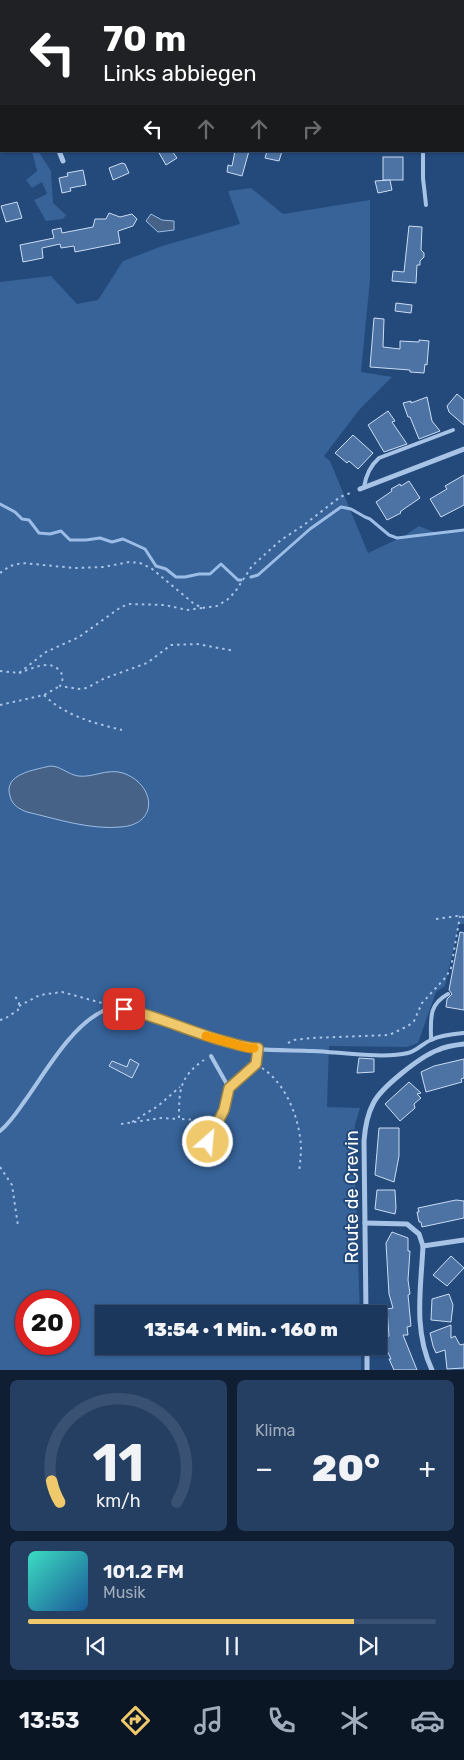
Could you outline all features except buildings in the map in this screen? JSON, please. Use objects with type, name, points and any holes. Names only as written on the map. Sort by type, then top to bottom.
[{"type":"street","points":[[59,152],[63,161]]},
{"type":"street","points":[[362,488],[464,449]]},
{"type":"street","name":"Route de Crevin","points":[[366,1305],[365,1133],[368,1117],[375,1100],[394,1080],[433,1052],[464,1044]]},
{"type":"street","points":[[365,1223],[407,1224],[419,1234],[423,1246],[419,1326],[422,1345],[432,1370]]},
{"type":"street","points":[[423,1246],[464,1240]]},
{"type":"street","points":[[367,1355],[367,1370]]},
{"type":"lane","points":[[423,152],[426,205]]},
{"type":"lane","points":[[362,488],[371,467],[379,458],[452,430]]},
{"type":"lane","points":[[431,1040],[433,1008],[440,999],[448,994]]},
{"type":"lane","points":[[0,1131],[13,1117],[75,1032],[91,1018],[104,1011],[124,1009],[139,1012],[248,1048],[385,1055],[410,1053],[431,1040],[446,1035],[464,1033]]},
{"type":"lane","points":[[195,1162],[215,1130],[224,1110],[229,1088],[256,1064],[258,1048]]},
{"type":"lane","points":[[211,1056],[229,1088]]},
{"type":"path","points":[[20,673],[46,652],[79,637],[121,607],[130,604],[165,605],[186,610],[217,606],[235,592],[252,566],[281,540],[340,498],[362,488]]},
{"type":"path","points":[[0,573],[10,566],[22,563],[76,568],[103,567],[129,562],[140,563],[151,568],[193,603],[202,608]]},
{"type":"path","points":[[60,686],[79,690],[87,688],[103,679],[147,663],[171,645],[198,644],[235,651]]},
{"type":"path","points":[[0,671],[20,673],[47,665],[60,671],[63,680],[60,686],[44,695],[0,705]]},
{"type":"path","points":[[44,695],[52,702],[78,717],[122,730]]},
{"type":"path","points":[[286,1049],[288,1043],[294,1040],[389,1035],[408,1026],[414,1021],[425,999],[446,978],[451,968],[460,916]]},
{"type":"path","points":[[436,919],[464,917]]},
{"type":"path","points":[[0,1020],[14,1013],[19,1006],[40,995],[62,992],[105,1004]]},
{"type":"path","points":[[15,996],[19,1006]]},
{"type":"path","points":[[132,1122],[163,1102],[182,1085],[198,1064],[211,1056]]},
{"type":"path","points":[[256,1064],[276,1079],[283,1088],[288,1100],[300,1142],[299,1173]]},
{"type":"path","points":[[179,1119],[179,1094],[182,1085]]},
{"type":"path","points":[[121,1124],[161,1118],[204,1120]]},
{"type":"path","points":[[0,1168],[12,1185],[18,1226]]},
{"type":"shaded area","points":[[32,152],[39,152],[51,171],[53,203],[66,215],[63,219],[46,221],[34,200],[47,194],[42,182],[32,188],[26,180],[37,171]]},
{"type":"shaded area","points":[[251,188],[283,214],[370,200],[370,280],[361,372],[392,377],[359,410],[324,456],[330,461],[368,553],[404,536],[419,526],[439,534],[464,530],[464,924],[459,924],[445,986],[436,992],[418,1043],[407,1047],[329,1046],[327,1107],[360,1108],[355,1125],[354,1147],[360,1305],[95,1305],[95,1355],[361,1355],[361,1370],[0,1370],[0,282],[51,276],[77,304],[98,300],[123,261],[165,245],[240,224],[228,191]]},
{"type":"shaded area","points":[[151,214],[162,220],[174,221],[174,230],[158,232],[146,221]]},
{"type":"shaded area","points":[[50,766],[78,776],[117,772],[134,778],[147,794],[149,803],[147,811],[142,819],[134,824],[109,828],[62,821],[21,810],[12,802],[9,789],[11,783],[21,774]]},
{"type":"waterway","points":[[0,504],[15,512],[22,519],[29,520],[39,533],[50,534],[61,531],[70,540],[100,538],[112,542],[123,539],[145,549],[156,566],[166,569],[176,577],[210,574],[221,564],[238,580],[241,580]]},
{"type":"waterway","points":[[251,577],[258,575],[310,529],[341,507],[351,509],[370,519],[389,535],[397,538],[464,530]]},
{"type":"slow traffic","points":[[206,1036],[254,1048]]},
{"type":"route","points":[[124,1009],[139,1012],[210,1037],[248,1048],[258,1048],[256,1064],[229,1088],[224,1110],[208,1142]]}]
